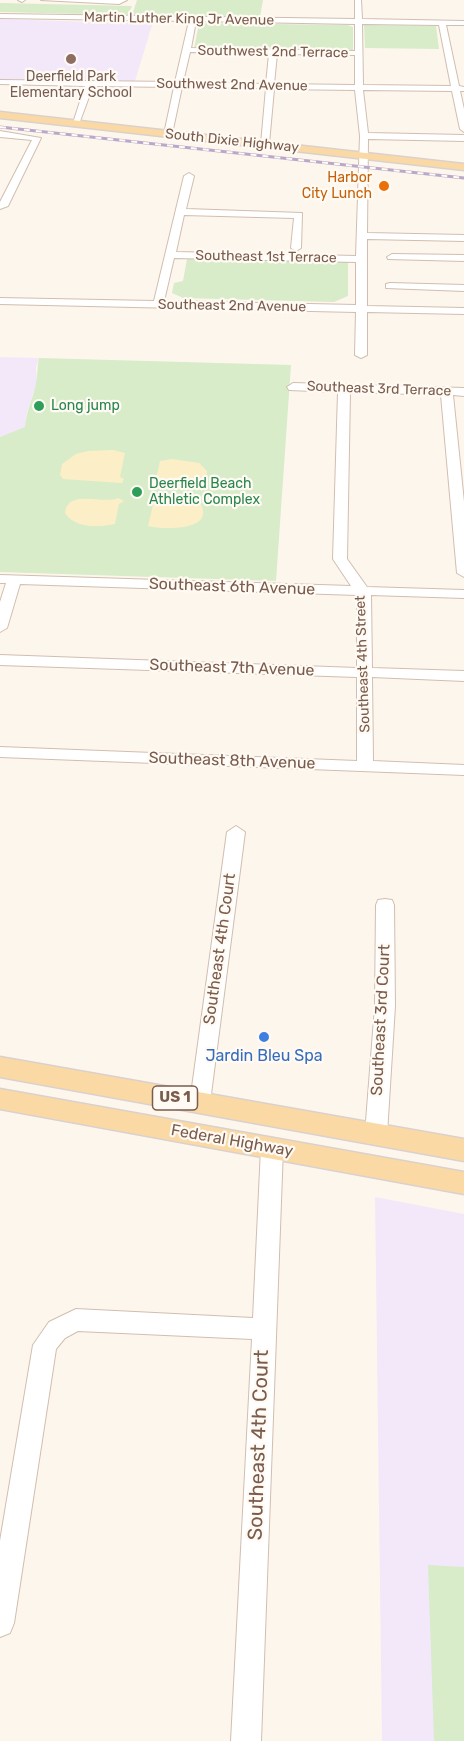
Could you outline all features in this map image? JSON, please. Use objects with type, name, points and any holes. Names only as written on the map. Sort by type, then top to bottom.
[{"type":"main road","name":"South Dixie Highway","points":[[0,115],[464,166]]},
{"type":"main road","name":"Federal Highway","points":[[0,1067],[464,1150]]},
{"type":"main road","name":"Federal Highway","points":[[0,1099],[464,1183]]},
{"type":"main road","points":[[202,1136],[243,1129],[266,1114]]},
{"type":"main road","points":[[272,1148],[309,1136],[350,1130]]},
{"type":"street","points":[[44,0],[124,0]]},
{"type":"street","points":[[352,0],[353,20],[358,22]]},
{"type":"street","points":[[358,0],[359,87],[364,136],[361,356]]},
{"type":"street","name":"Martin Luther King Jr Avenue","points":[[0,16],[464,24]]},
{"type":"street","points":[[168,134],[193,20]]},
{"type":"street","points":[[442,23],[460,89],[464,129]]},
{"type":"street","name":"Southwest 2nd Terrace","points":[[187,50],[358,53]]},
{"type":"street","points":[[265,144],[273,52]]},
{"type":"street","name":"Southwest 2nd Avenue","points":[[0,82],[460,89]]},
{"type":"street","points":[[75,124],[90,83]]},
{"type":"street","points":[[0,134],[37,138],[1,206]]},
{"type":"street","points":[[364,136],[464,138]]},
{"type":"street","points":[[159,304],[189,176]]},
{"type":"street","points":[[180,212],[299,215],[296,248]]},
{"type":"street","points":[[362,236],[464,238]]},
{"type":"street","name":"Southeast 1st Terrace","points":[[170,255],[362,259]]},
{"type":"street","points":[[392,257],[464,258]]},
{"type":"street","points":[[390,286],[464,288]]},
{"type":"street","name":"Southeast 2nd Avenue","points":[[0,302],[464,311]]},
{"type":"street","name":"Southeast 3rd Terrace","points":[[293,387],[464,392]]},
{"type":"street","name":"Southeast 4th Street","points":[[344,388],[340,559],[343,567],[364,592],[365,766]]},
{"type":"street","points":[[447,391],[464,573]]},
{"type":"street","points":[[0,628],[7,579]]},
{"type":"street","name":"Southeast 6th Avenue","points":[[7,579],[464,594]]},
{"type":"street","name":"Southeast 7th Avenue","points":[[0,660],[464,676]]},
{"type":"street","name":"Southeast 8th Avenue","points":[[0,752],[464,770]]},
{"type":"street","name":"Southeast 4th Court","points":[[200,1102],[236,832]]},
{"type":"street","name":"Southeast 3rd Court","points":[[376,1134],[385,1006],[385,905]]},
{"type":"street","name":"Southeast 4th Court","points":[[246,1741],[272,1148]]},
{"type":"street","points":[[0,1623],[3,1582],[45,1345],[57,1330],[76,1320],[264,1329]]},
{"type":"shaded area","name":"Deerfield Park Elementary School","points":[[0,19],[153,22],[135,81],[0,79]]},
{"type":"shaded area","points":[[0,357],[39,358],[36,368],[37,381],[26,416],[25,428],[0,437]]},
{"type":"shaded area","points":[[375,1197],[464,1214],[464,1741],[382,1741]]},
{"type":"green space","points":[[137,0],[263,0],[260,17],[132,15]]},
{"type":"green space","points":[[0,3],[132,6],[128,15],[0,12]]},
{"type":"green space","points":[[199,23],[347,25],[353,27],[353,51],[194,49]]},
{"type":"green space","points":[[364,25],[436,26],[439,49],[365,48]]},
{"type":"green space","points":[[187,259],[348,262],[348,296],[334,302],[183,298],[172,293],[174,283],[183,281]]},
{"type":"green space","points":[[39,358],[291,365],[276,581],[0,572],[0,437],[25,427],[36,383]]},
{"type":"green space","points":[[428,1565],[464,1567],[464,1741],[434,1741]]},
{"type":"sand","points":[[113,450],[125,453],[120,477],[124,479],[122,483],[63,479],[60,475],[62,464],[76,454]]},
{"type":"sand","points":[[172,459],[199,463],[207,471],[206,480],[201,484],[153,484],[160,461]]},
{"type":"sand","points":[[118,498],[124,501],[119,504],[115,524],[88,526],[75,522],[65,513],[72,501],[79,499],[112,500]]},
{"type":"sand","points":[[151,500],[200,503],[203,512],[201,519],[195,524],[176,528],[148,526],[153,505],[149,503]]},
{"type":"railway","points":[[0,127],[464,178]]},
{"type":"place","name":"Deerfield Park Elementary School","points":[[71,59]]},
{"type":"place","name":"Harbor City Lunch","points":[[384,186]]},
{"type":"place","name":"Long jump","points":[[39,406]]},
{"type":"place","name":"Deerfield Beach Athletic Complex","points":[[137,492]]},
{"type":"place","name":"Jardin Bleu Spa","points":[[264,1037]]}]
